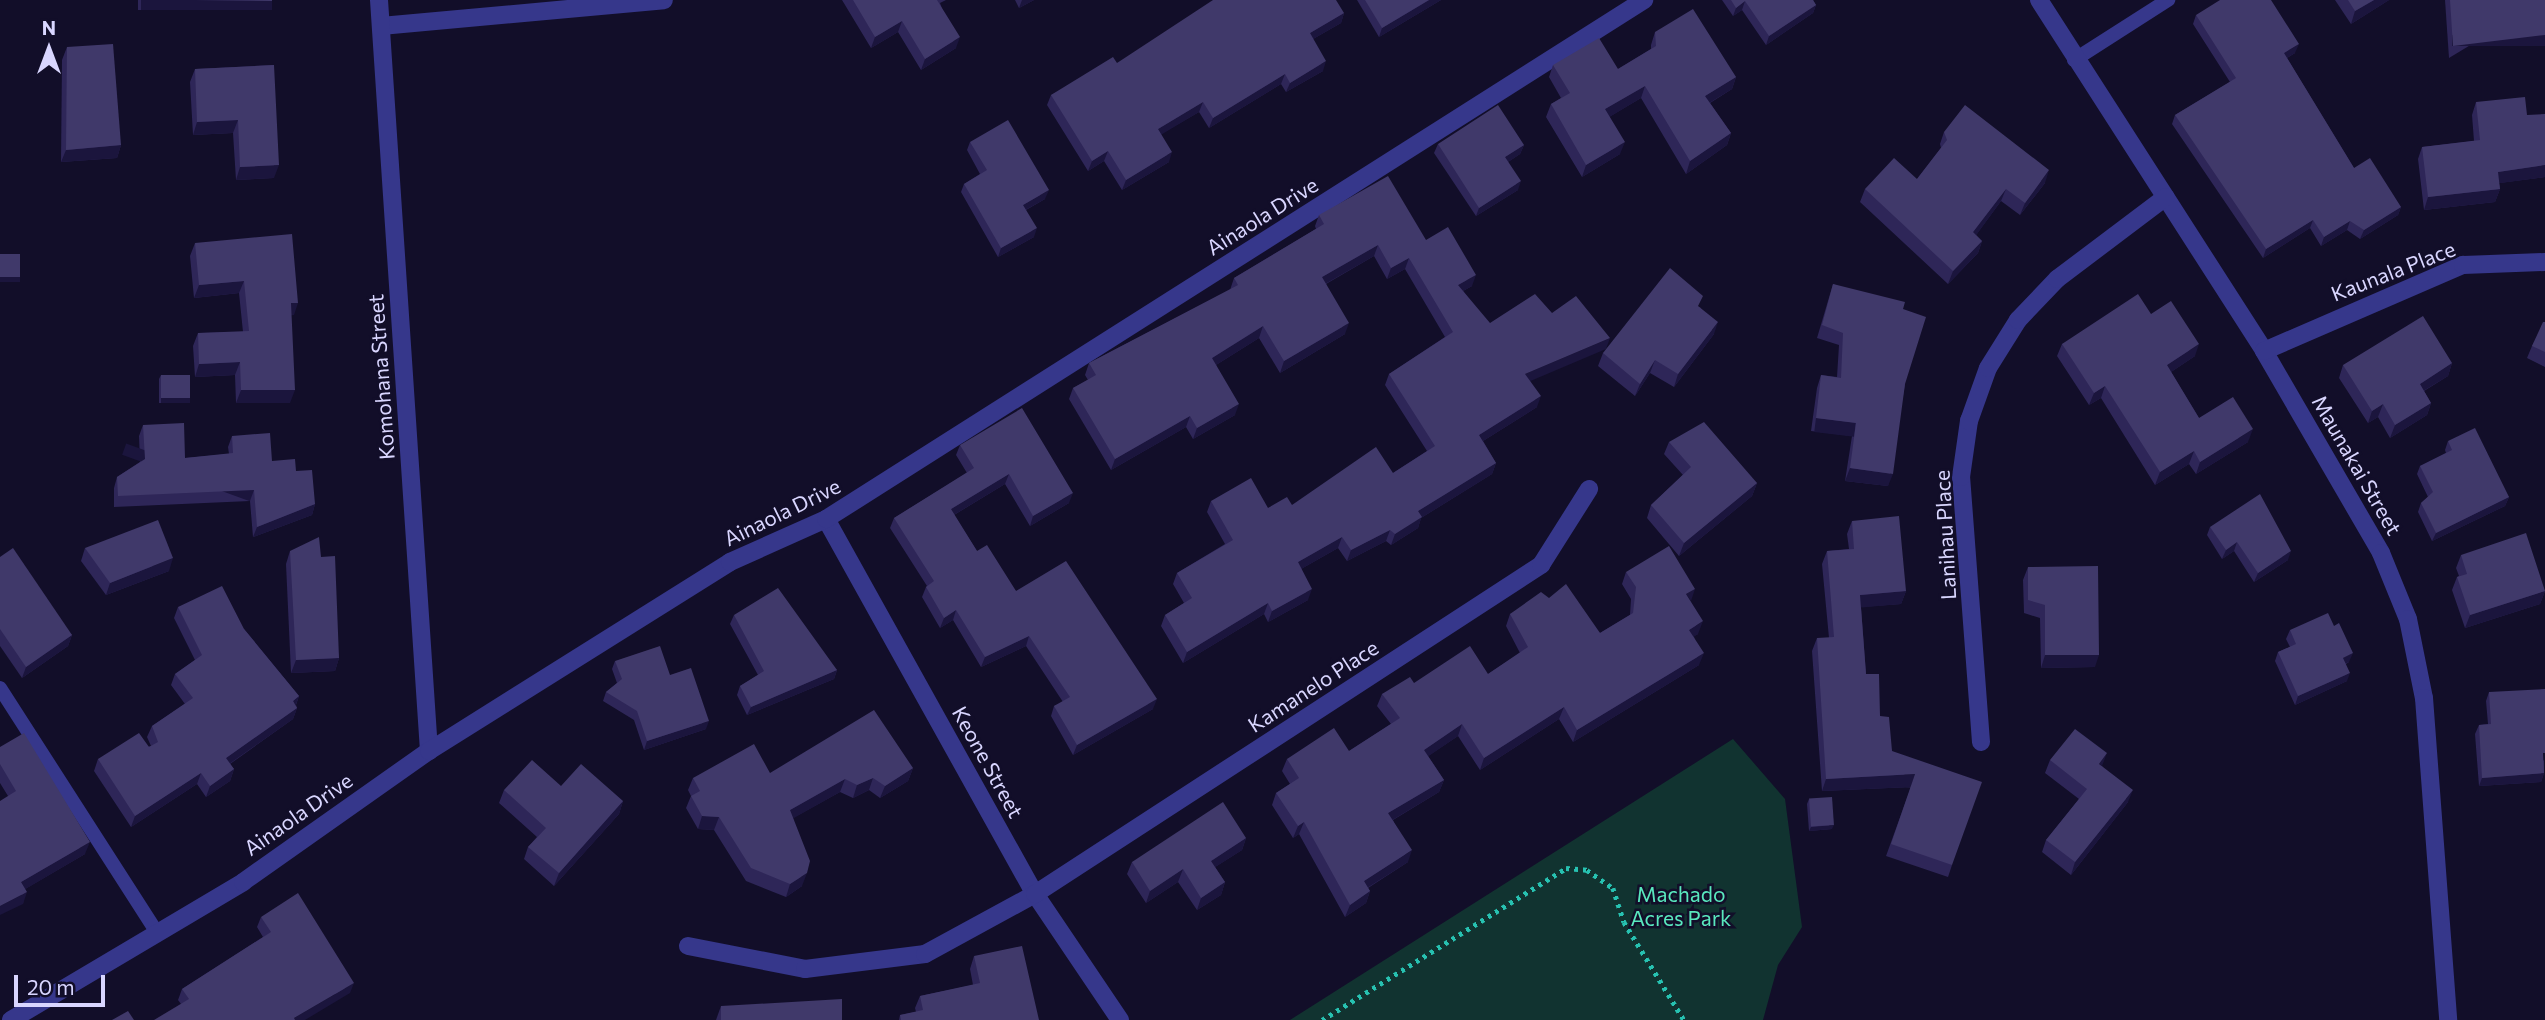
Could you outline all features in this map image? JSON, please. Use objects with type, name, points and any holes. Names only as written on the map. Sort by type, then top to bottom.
[{"type":"street","name":"Komohana Street","points":[[379,0],[429,751]]},
{"type":"street","points":[[381,26],[664,0]]},
{"type":"street","name":"Ainaola Drive","points":[[11,1020],[243,883],[429,751],[730,562],[826,519],[1644,0]]},
{"type":"street","name":"Maunakai Street","points":[[2039,0],[2074,60],[2166,197],[2264,351],[2381,554],[2408,620],[2424,698],[2448,1020]]},
{"type":"street","name":"Lanihau Place","points":[[1981,742],[1961,477],[1969,421],[1988,368],[2018,320],[2057,279],[2166,197]]},
{"type":"street","name":"Kaunala Place","points":[[2264,351],[2463,265],[2545,262]]},
{"type":"street","name":"Kamanelo Place","points":[[688,946],[746,962],[866,966],[925,954],[1035,894],[1541,565],[1589,489]]},
{"type":"street","name":"Keone Street","points":[[826,519],[1035,894],[1120,1020]]},
{"type":"lane","points":[[2074,60],[2168,0]]},
{"type":"lane","points":[[0,688],[157,933]]},
{"type":"path","points":[[1322,1020],[1566,868],[1587,870],[1613,888],[1624,922],[1684,1020]]},
{"type":"green space","name":"Machado Acres Park","points":[[1733,739],[1785,799],[1802,927],[1778,965],[1763,1020],[1290,1020]]},
{"type":"building","points":[[194,0],[272,0],[272,1]]},
{"type":"building","points":[[853,0],[937,0],[960,37],[925,59],[902,21],[875,37]]},
{"type":"building","points":[[1213,0],[1336,0],[1344,13],[1310,33],[1326,61],[1290,83],[1285,74],[1213,118],[1203,102],[1158,129],[1172,152],[1126,180],[1108,151],[1092,161],[1051,95],[1113,57],[1117,63]]},
{"type":"building","points":[[1365,0],[1429,0],[1382,28]]},
{"type":"building","points":[[1731,0],[1813,0],[1816,5],[1769,36],[1745,1],[1736,8]]},
{"type":"building","points":[[2220,0],[2271,0],[2299,44],[2284,53],[2354,168],[2370,158],[2401,207],[2364,230],[2350,221],[2324,237],[2313,220],[2266,249],[2175,115],[2236,78],[2196,15]]},
{"type":"building","points":[[2348,0],[2374,0],[2355,11]]},
{"type":"building","points":[[2450,0],[2545,0],[2545,35],[2453,46]]},
{"type":"building","points":[[1693,9],[1736,77],[1705,96],[1731,133],[1690,161],[1645,86],[1605,109],[1625,142],[1586,165],[1551,104],[1570,93],[1553,65],[1599,38],[1618,69],[1656,46],[1655,32]]},
{"type":"building","points":[[113,44],[121,145],[66,150],[67,47]]},
{"type":"building","points":[[274,65],[279,165],[240,167],[238,120],[197,122],[195,69]]},
{"type":"building","points":[[2525,97],[2527,115],[2545,114],[2545,165],[2498,172],[2500,189],[2428,197],[2422,147],[2480,140],[2476,102]]},
{"type":"building","points":[[1498,105],[1524,145],[1505,157],[1521,181],[1479,208],[1438,144]]},
{"type":"building","points":[[1965,105],[2049,170],[2025,203],[2006,189],[1973,232],[1982,241],[1953,271],[1865,189],[1894,158],[1917,179],[1947,140],[1944,132]]},
{"type":"building","points":[[1008,120],[1049,190],[1023,205],[1037,228],[1001,248],[964,184],[987,170],[970,142]]},
{"type":"building","points":[[1388,176],[1426,240],[1448,227],[1476,275],[1458,285],[1490,323],[1535,294],[1552,313],[1576,296],[1610,338],[1525,374],[1541,396],[1479,435],[1496,463],[1418,511],[1422,517],[1395,534],[1390,530],[1351,550],[1342,537],[1298,562],[1312,589],[1272,611],[1268,603],[1187,652],[1165,615],[1192,598],[1177,573],[1233,540],[1211,501],[1251,478],[1268,508],[1287,497],[1292,505],[1376,447],[1393,473],[1435,446],[1389,374],[1453,332],[1409,258],[1391,268],[1378,245],[1322,277],[1349,323],[1284,361],[1263,326],[1212,358],[1239,404],[1197,428],[1190,416],[1115,459],[1073,388],[1096,375],[1089,363],[1238,285],[1234,278],[1324,224],[1319,215]]},
{"type":"building","points":[[292,234],[298,303],[291,303],[295,390],[241,390],[240,362],[199,364],[198,333],[249,331],[244,281],[199,285],[195,243]]},
{"type":"building","points":[[0,254],[20,254],[20,277],[0,277]]},
{"type":"building","points":[[1670,268],[1703,296],[1698,306],[1718,322],[1678,374],[1655,360],[1640,384],[1603,353]]},
{"type":"building","points":[[1833,284],[1905,302],[1903,309],[1926,317],[1905,384],[1893,474],[1850,468],[1856,423],[1816,418],[1821,375],[1841,378],[1843,333],[1822,325]]},
{"type":"building","points":[[2138,294],[2151,314],[2171,301],[2199,344],[2167,365],[2199,418],[2233,397],[2253,429],[2200,462],[2194,451],[2160,472],[2105,386],[2094,393],[2062,344]]},
{"type":"building","points":[[2423,316],[2452,363],[2420,384],[2431,403],[2395,425],[2383,404],[2372,411],[2343,365]]},
{"type":"building","points":[[2545,322],[2545,352],[2532,346]]},
{"type":"building","points":[[161,375],[190,375],[190,398],[161,398]]},
{"type":"building","points":[[1022,408],[1073,493],[1033,516],[1009,474],[951,509],[977,551],[987,545],[1016,591],[1066,561],[1157,699],[1077,745],[1054,706],[1070,697],[1029,636],[985,657],[956,610],[944,618],[926,587],[934,581],[894,518],[974,468],[960,445]]},
{"type":"building","points":[[1704,422],[1757,483],[1684,543],[1651,505],[1691,467],[1669,442]]},
{"type":"building","points":[[184,423],[185,458],[233,453],[232,436],[270,433],[272,461],[295,459],[296,471],[312,470],[315,504],[257,527],[254,490],[118,496],[117,477],[145,459],[143,425]]},
{"type":"building","points":[[2475,428],[2509,497],[2436,533],[2421,503],[2433,492],[2420,466],[2452,450],[2448,441]]},
{"type":"building","points":[[2260,494],[2291,551],[2258,573],[2237,542],[2226,550],[2210,527]]},
{"type":"building","points":[[1899,516],[1906,591],[1860,595],[1866,674],[1879,674],[1880,716],[1889,717],[1892,751],[1982,782],[1952,865],[1891,844],[1915,774],[1826,779],[1817,638],[1834,637],[1827,551],[1854,549],[1852,521]]},
{"type":"building","points":[[158,520],[173,558],[110,583],[85,548]]},
{"type":"building","points":[[2526,533],[2545,591],[2470,615],[2457,577],[2467,574],[2461,555]]},
{"type":"building","points":[[319,537],[321,557],[335,556],[339,658],[296,660],[290,551]]},
{"type":"building","points":[[1669,546],[1695,589],[1686,594],[1703,621],[1689,630],[1704,653],[1577,730],[1564,707],[1484,758],[1462,724],[1424,750],[1444,780],[1388,813],[1412,850],[1364,881],[1370,891],[1350,905],[1304,822],[1298,826],[1276,793],[1299,778],[1287,759],[1334,728],[1349,751],[1400,718],[1382,694],[1410,677],[1414,683],[1470,646],[1488,674],[1528,647],[1510,614],[1541,592],[1549,598],[1566,584],[1600,633],[1633,613],[1636,587],[1626,572]]},
{"type":"building","points":[[13,548],[72,635],[26,667],[0,629],[0,557]]},
{"type":"building","points":[[2098,566],[2099,655],[2045,655],[2045,605],[2028,600],[2028,567]]},
{"type":"building","points":[[222,586],[244,629],[299,696],[293,701],[297,708],[226,758],[234,769],[210,786],[201,773],[135,816],[98,759],[139,733],[149,747],[158,742],[152,726],[193,698],[175,674],[202,655],[178,607]]},
{"type":"building","points":[[778,588],[837,670],[751,707],[740,686],[764,671],[734,615]]},
{"type":"building","points":[[2328,613],[2334,626],[2339,623],[2353,653],[2343,658],[2350,673],[2298,696],[2278,652],[2296,644],[2290,630]]},
{"type":"building","points":[[660,646],[670,675],[691,668],[709,721],[647,741],[637,711],[606,692],[622,679],[615,661]]},
{"type":"building","points":[[2545,689],[2544,773],[2482,778],[2479,725],[2491,724],[2489,692]]},
{"type":"building","points":[[874,710],[913,768],[885,786],[873,778],[857,785],[845,779],[790,810],[810,861],[807,873],[790,884],[751,868],[719,817],[702,816],[691,796],[700,791],[693,778],[754,744],[770,773]]},
{"type":"building","points":[[2075,729],[2107,753],[2099,764],[2133,790],[2075,862],[2046,840],[2087,789],[2050,760]]},
{"type":"building","points":[[24,733],[90,842],[21,882],[27,892],[0,906],[0,801],[16,791],[0,764],[0,747]]},
{"type":"building","points":[[532,760],[561,786],[581,764],[623,801],[559,873],[528,847],[546,828],[504,790]]},
{"type":"building","points":[[1832,797],[1834,825],[1811,827],[1809,799]]},
{"type":"building","points":[[1223,802],[1246,838],[1211,861],[1225,882],[1201,898],[1183,869],[1150,891],[1132,862]]},
{"type":"building","points":[[298,893],[354,983],[294,1018],[295,1020],[154,1020],[189,999],[182,989],[271,932],[261,917]]},
{"type":"building","points":[[1022,946],[1039,1020],[901,1020],[900,1015],[923,1010],[920,996],[980,983],[974,956]]},
{"type":"building","points":[[842,999],[842,1020],[721,1020],[721,1006]]},
{"type":"building","points":[[128,1011],[134,1020],[112,1020]]}]
